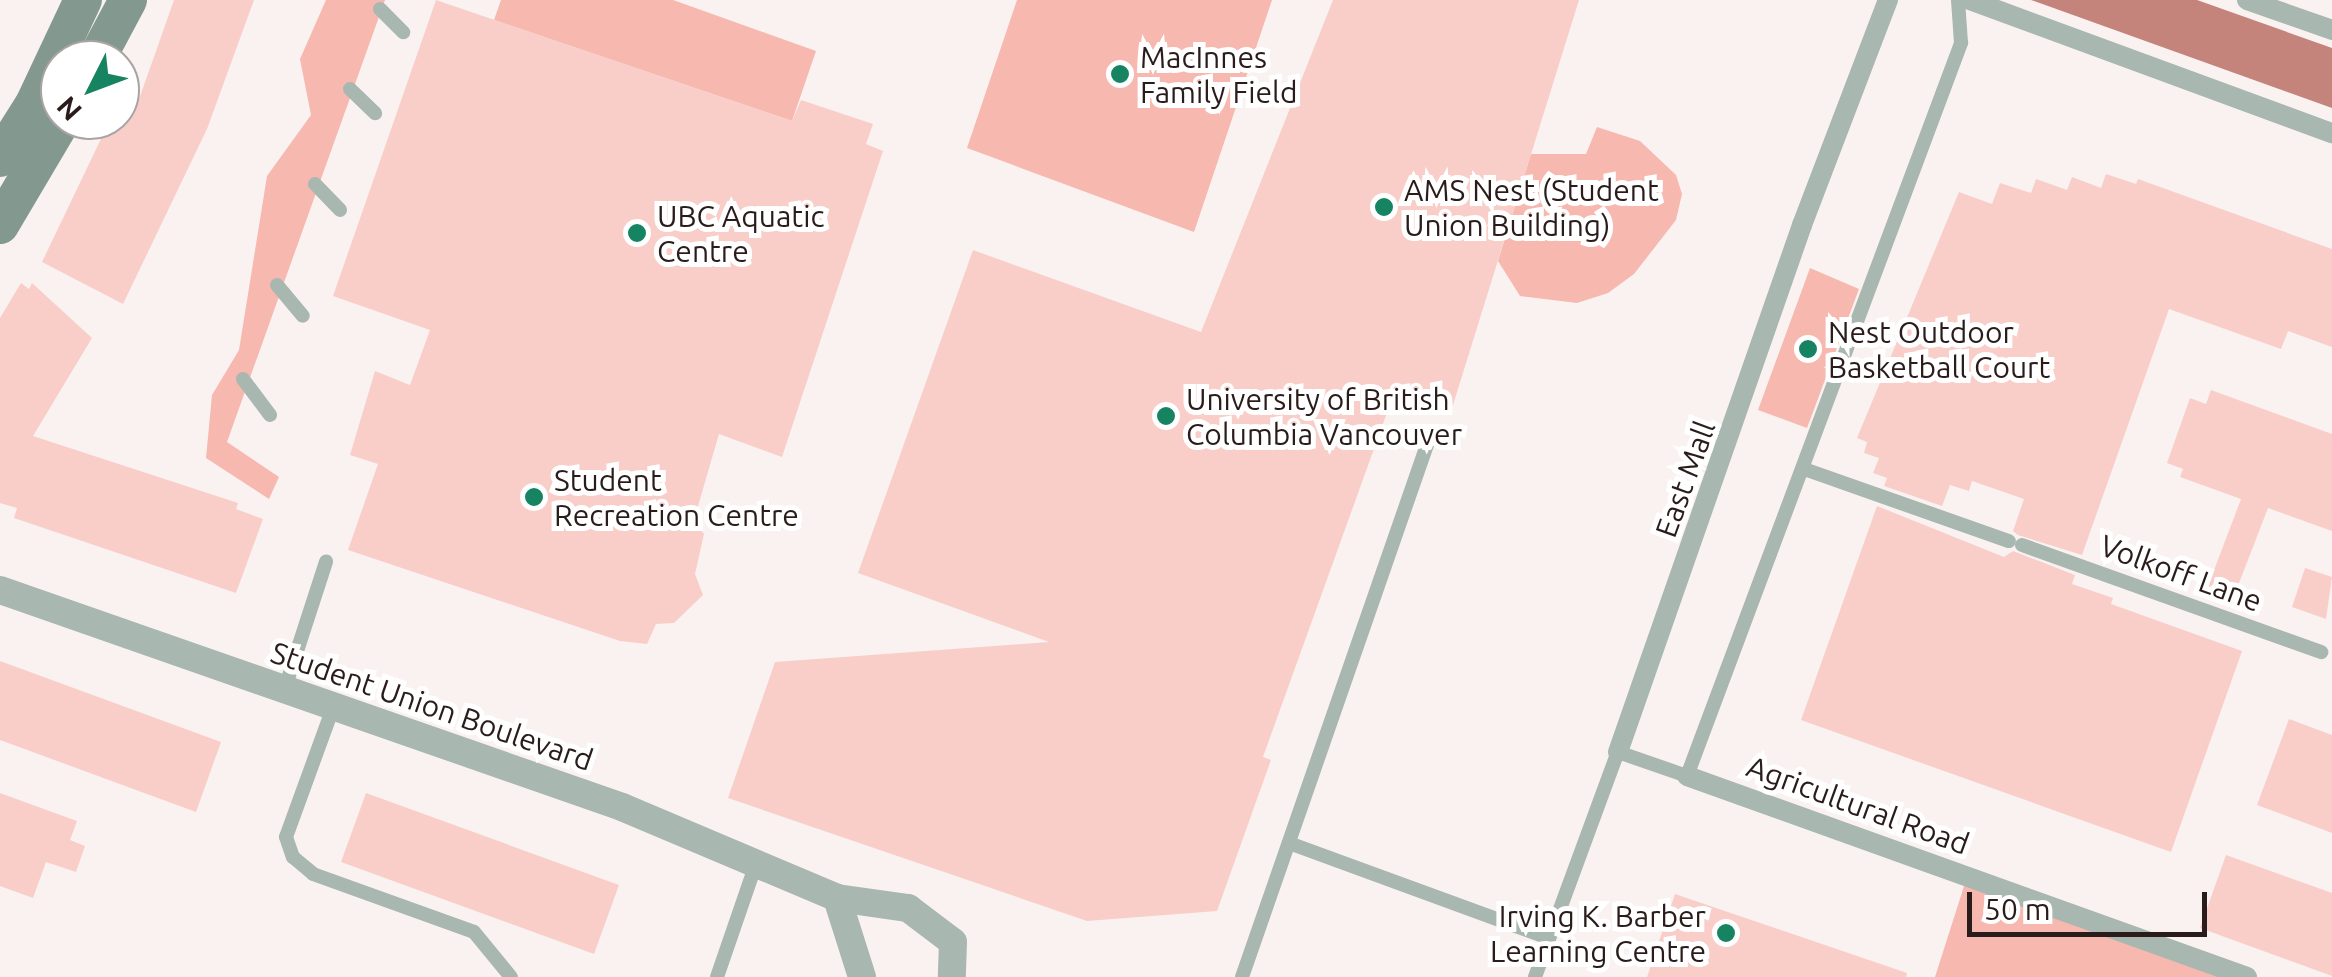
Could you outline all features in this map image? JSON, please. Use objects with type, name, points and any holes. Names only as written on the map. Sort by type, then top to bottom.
[{"type":"main road","points":[[0,158],[34,104],[83,0]]},
{"type":"main road","points":[[107,40],[128,0]]},
{"type":"main road","points":[[0,224],[50,140]]},
{"type":"street","name":"East Mall","points":[[1618,752],[1802,225],[1888,0]]},
{"type":"street","points":[[1970,0],[2332,133]]},
{"type":"street","points":[[2248,0],[2332,30]]},
{"type":"street","name":"Student Union Boulevard","points":[[0,590],[622,807],[838,898],[908,908],[953,942],[952,977]]},
{"type":"street","name":"Agricultural Road","points":[[1687,776],[2246,977]]},
{"type":"street","points":[[838,898],[862,977]]},
{"type":"lane","points":[[1687,776],[1806,470],[1961,43],[1958,0]]},
{"type":"lane","points":[[380,9],[403,32]]},
{"type":"lane","points":[[350,90],[375,113]]},
{"type":"lane","points":[[315,184],[340,210]]},
{"type":"lane","points":[[277,286],[303,316]]},
{"type":"lane","points":[[243,379],[270,414]]},
{"type":"lane","points":[[1242,977],[1428,442]]},
{"type":"lane","name":"Volkoff Lane","points":[[1806,470],[2321,652]]},
{"type":"lane","points":[[285,688],[326,562]]},
{"type":"lane","points":[[334,705],[286,837],[293,857],[313,874],[474,932],[511,977]]},
{"type":"lane","name":"Agricultural Road","points":[[1618,752],[1687,776]]},
{"type":"lane","name":"East Mall","points":[[1535,977],[1618,752]]},
{"type":"lane","points":[[1289,842],[1549,938]]},
{"type":"lane","points":[[717,977],[756,864]]},
{"type":"shaded area","points":[[326,0],[385,0],[227,442],[279,477],[269,499],[206,458],[212,395],[239,350],[267,176],[311,115],[300,59]]},
{"type":"shaded area","points":[[501,0],[673,0],[816,51],[792,121],[494,20]]},
{"type":"shaded area","name":"MacInnes Family Field","points":[[1017,0],[1272,0],[1194,232],[967,148]]},
{"type":"shaded area","points":[[2031,0],[2197,0],[2332,48],[2332,108]]},
{"type":"shaded area","points":[[1597,127],[1640,141],[1676,175],[1682,194],[1676,220],[1634,274],[1608,293],[1577,303],[1520,296],[1498,261],[1531,154],[1586,154]]},
{"type":"shaded area","name":"Nest Outdoor Basketball Court","points":[[1810,268],[1859,289],[1807,428],[1758,410]]},
{"type":"shaded area","points":[[1965,883],[2225,977],[1935,977]]},
{"type":"building","points":[[174,0],[254,0],[207,129],[123,304],[42,262],[100,140],[140,140],[140,96]]},
{"type":"building","points":[[436,0],[792,121],[801,100],[873,124],[866,144],[883,151],[782,457],[719,434],[694,520],[704,534],[695,574],[703,595],[674,623],[656,624],[647,644],[620,641],[348,550],[378,464],[350,455],[375,371],[410,385],[430,330],[333,296]]},
{"type":"building","points":[[1333,0],[1579,0],[1453,405],[1397,385],[1263,757],[1271,760],[1217,911],[1087,921],[728,798],[775,662],[1049,642],[858,573],[973,250],[1201,332]]},
{"type":"building","points":[[2106,174],[2136,184],[2138,179],[2332,249],[2332,347],[2288,331],[2281,349],[2169,309],[2082,555],[2013,531],[2024,499],[1972,481],[1969,491],[1950,485],[1942,506],[1884,486],[1887,478],[1873,473],[1879,458],[1864,453],[1867,442],[1857,438],[1959,192],[1992,204],[2000,183],[2031,193],[2036,179],[2067,190],[2072,177],[2101,188]]},
{"type":"building","points":[[21,283],[29,289],[32,283],[92,338],[33,436],[238,503],[236,509],[263,519],[236,593],[14,518],[17,508],[0,503],[0,318]]},
{"type":"building","points":[[2211,390],[2332,434],[2332,531],[2268,508],[2234,596],[2208,586],[2241,499],[2180,477],[2183,469],[2167,463],[2190,398],[2206,404]]},
{"type":"building","points":[[1877,506],[2004,557],[2013,551],[2075,575],[2072,584],[2113,598],[2111,604],[2242,651],[2171,852],[1801,720]]},
{"type":"building","points":[[2305,568],[2332,577],[2326,619],[2292,607]]},
{"type":"building","points":[[0,661],[221,742],[196,812],[0,740]]},
{"type":"building","points":[[2289,719],[2332,735],[2332,833],[2257,805]]},
{"type":"building","points":[[0,793],[77,821],[70,840],[85,846],[76,872],[46,862],[33,898],[0,886]]},
{"type":"building","points":[[366,793],[619,885],[594,954],[341,862]]},
{"type":"building","points":[[2226,855],[2332,893],[2332,976],[2200,928]]},
{"type":"building","name":"Irving K. Barber Learning Centre","points":[[1675,894],[1907,973],[1906,977],[1647,977]]},
{"type":"place","name":"MacInnes Family Field","points":[[1120,74]]},
{"type":"place","name":"AMS Nest (Student Union Building)","points":[[1384,207]]},
{"type":"place","name":"UBC Aquatic Centre","points":[[637,233]]},
{"type":"place","name":"Nest Outdoor Basketball Court","points":[[1808,349]]},
{"type":"place","name":"University of British Columbia Vancouver","points":[[1166,416]]},
{"type":"place","name":"Student Recreation Centre","points":[[534,497]]},
{"type":"place","name":"Irving K. Barber Learning Centre","points":[[1726,933]]}]
